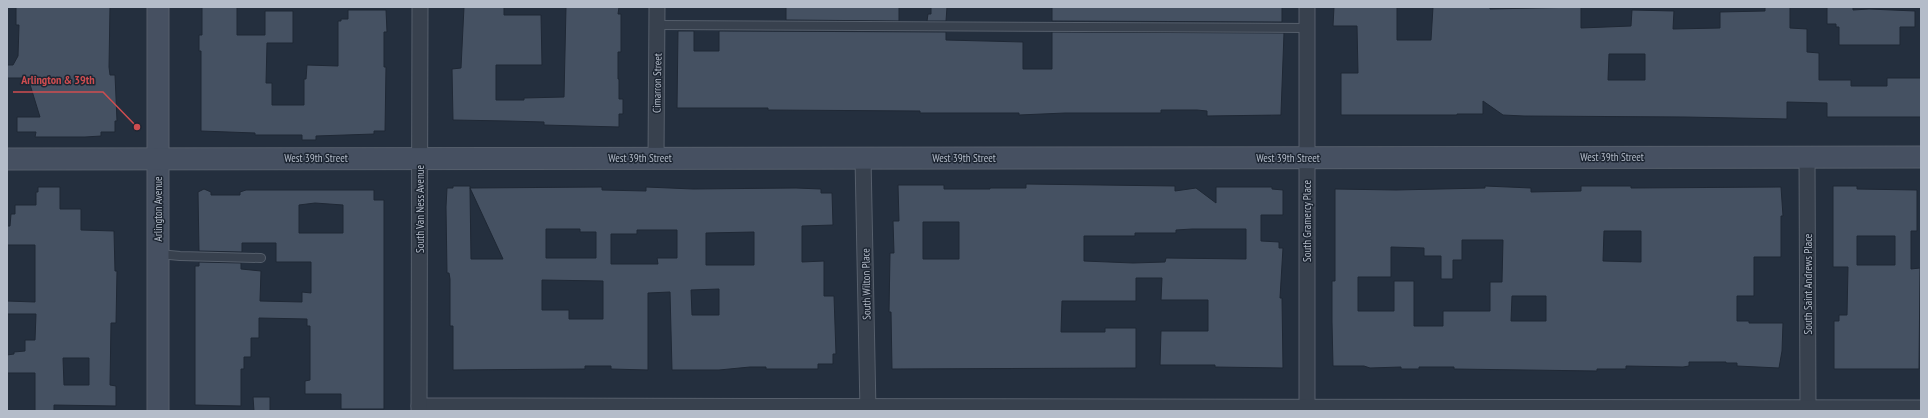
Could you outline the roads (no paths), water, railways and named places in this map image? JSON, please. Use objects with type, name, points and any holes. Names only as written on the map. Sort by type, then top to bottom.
[{"type":"street","name":"Arlington Avenue","points":[[158,7],[158,411]]},
{"type":"street","name":"South Van Ness Avenue","points":[[420,7],[420,409]]},
{"type":"street","name":"Cimarron Street","points":[[656,158],[658,7]]},
{"type":"street","name":"South Gramercy Place","points":[[1307,7],[1307,409]]},
{"type":"street","name":"South Saint Andrews Place","points":[[1807,157],[1808,409]]},
{"type":"street","name":"West 39th Street","points":[[7,159],[1921,157]]},
{"type":"street","name":"South Wilton Place","points":[[863,158],[868,409]]},
{"type":"street","points":[[420,409],[1921,408]]},
{"type":"lane","points":[[658,25],[1307,28]]},
{"type":"lane","points":[[158,254],[261,258]]},
{"type":"place","name":"Arlington & 39th","points":[[137,127]]}]
